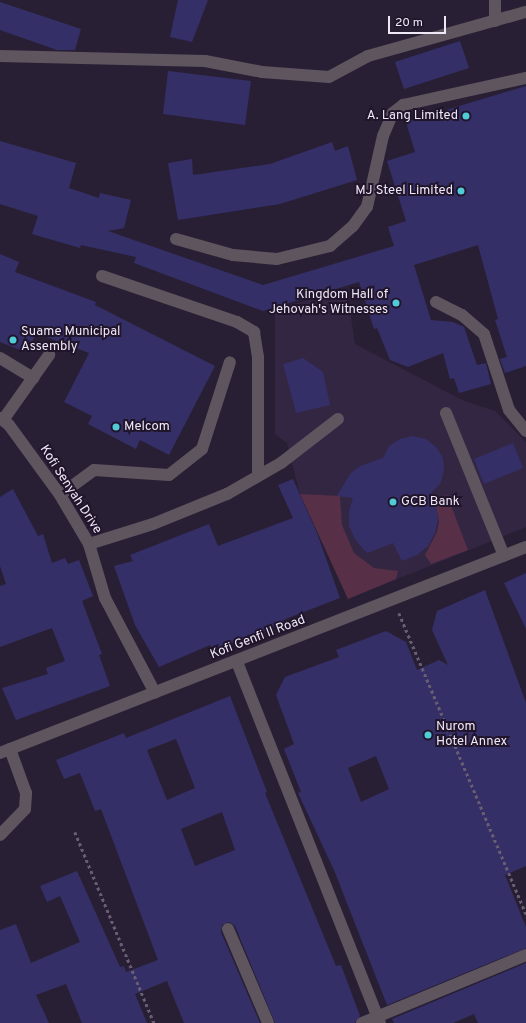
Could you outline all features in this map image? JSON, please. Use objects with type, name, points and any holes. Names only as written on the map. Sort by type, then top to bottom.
[{"type":"street","points":[[494,20],[495,0]]},
{"type":"street","points":[[0,56],[206,61],[262,72],[329,77],[368,56],[526,12]]},
{"type":"street","points":[[176,239],[233,255],[277,259],[330,246],[352,226],[367,207],[383,136],[392,113],[403,105],[526,78]]},
{"type":"street","points":[[102,276],[237,322],[254,332],[258,357],[258,476]]},
{"type":"street","points":[[436,302],[462,315],[484,334],[509,410],[526,431]]},
{"type":"street","points":[[2,419],[49,355]]},
{"type":"street","points":[[0,358],[33,378]]},
{"type":"street","points":[[60,495],[94,470],[169,475],[202,449],[230,362]]},
{"type":"street","points":[[446,413],[504,556]]},
{"type":"street","name":"Kofi Senyah Drive","points":[[2,419],[60,495],[89,544],[105,598],[156,693]]},
{"type":"street","points":[[89,544],[153,524],[227,494],[281,463],[338,419]]},
{"type":"street","name":"Kofi Genfi II Road","points":[[5,751],[237,662],[526,547]]},
{"type":"street","points":[[237,662],[379,1020]]},
{"type":"street","points":[[0,835],[25,808],[26,793],[5,751]]},
{"type":"street","points":[[228,929],[268,1023]]},
{"type":"street","points":[[362,1023],[379,1020],[526,955]]},
{"type":"path","points":[[394,600],[526,914]]},
{"type":"path","points":[[75,832],[154,1023]]},
{"type":"shaded area","points":[[347,290],[355,344],[464,401],[495,411],[526,442],[526,527],[348,599],[300,494],[287,443],[275,434],[275,309]]},
{"type":"shaded area","points":[[300,494],[340,496],[342,525],[354,553],[374,568],[398,571],[396,579],[348,599]]},
{"type":"shaded area","points":[[447,495],[468,550],[431,564],[425,555],[437,532],[439,522],[435,501]]},
{"type":"building","points":[[178,0],[208,0],[192,42],[170,37]]},
{"type":"building","points":[[0,2],[81,29],[75,50],[57,50],[0,30]]},
{"type":"building","points":[[460,41],[469,68],[404,89],[395,62]]},
{"type":"building","points":[[168,71],[251,81],[245,125],[163,114]]},
{"type":"building","points":[[526,86],[526,366],[505,373],[500,359],[507,357],[495,320],[498,319],[478,245],[414,265],[431,320],[453,322],[464,327],[477,365],[486,363],[491,384],[459,393],[454,378],[450,379],[443,353],[408,367],[390,360],[377,328],[374,329],[359,282],[263,311],[134,263],[136,257],[81,245],[80,248],[32,234],[38,216],[0,204],[0,141],[76,163],[69,188],[99,198],[100,193],[131,200],[124,228],[108,231],[263,285],[394,246],[388,227],[406,221],[387,161],[415,152],[406,122]]},
{"type":"building","points":[[332,142],[335,151],[348,146],[357,180],[280,204],[178,220],[168,163],[192,159],[193,175],[270,164]]},
{"type":"building","points":[[0,254],[19,262],[15,272],[96,302],[95,305],[215,366],[169,455],[140,440],[136,449],[88,424],[92,416],[64,402],[89,353],[36,333],[32,342],[27,340],[23,351],[0,342]]},
{"type":"building","points":[[303,358],[323,372],[330,405],[296,413],[283,364]]},
{"type":"building","name":"GCB Bank","points":[[413,436],[426,439],[436,447],[443,458],[444,471],[440,484],[431,493],[436,506],[438,520],[435,533],[428,546],[417,555],[402,561],[393,543],[368,553],[364,550],[355,539],[349,526],[349,512],[353,498],[337,496],[350,474],[360,466],[383,458],[389,446],[400,439]]},
{"type":"building","points":[[513,443],[523,468],[484,484],[474,459]]},
{"type":"building","points":[[293,479],[317,533],[340,598],[283,620],[284,622],[254,635],[212,650],[210,645],[159,667],[135,625],[114,566],[133,561],[130,555],[209,524],[218,546],[293,518],[278,485]]},
{"type":"building","points":[[13,489],[38,536],[43,534],[52,563],[65,558],[68,564],[79,560],[93,596],[82,601],[102,654],[99,655],[110,686],[16,720],[2,688],[48,674],[46,668],[65,661],[52,628],[0,647],[0,586],[6,584],[0,566],[0,497]]},
{"type":"building","points":[[526,573],[526,629],[504,583]]},
{"type":"building","points":[[485,590],[526,703],[526,866],[505,875],[526,927],[526,948],[387,1005],[334,870],[298,793],[301,792],[284,749],[294,744],[276,695],[285,677],[339,657],[336,650],[386,631],[406,642],[417,670],[439,660],[448,665],[432,630],[437,611]],"holes":[[[376,756],[389,789],[361,802],[348,768]]]},
{"type":"building","points":[[230,696],[267,792],[265,793],[336,966],[341,965],[360,1016],[355,1023],[275,1023],[235,926],[229,922],[222,925],[221,932],[260,1023],[184,1023],[167,981],[135,994],[147,1023],[82,1023],[66,984],[36,995],[49,1023],[0,1023],[0,930],[16,924],[31,963],[80,942],[60,896],[47,902],[40,886],[77,871],[120,967],[124,966],[126,972],[158,960],[101,809],[95,811],[80,773],[64,779],[56,760],[124,733],[126,738]],"holes":[[[176,739],[195,788],[167,800],[147,750]],[[222,812],[235,850],[195,866],[181,829]]]},
{"type":"building","points":[[526,963],[526,1023],[478,1023],[474,1014],[453,1023],[394,1023],[392,1019]]},
{"type":"place","name":"A. Lang Limited","points":[[466,116]]},
{"type":"place","name":"MJ Steel Limited","points":[[461,191]]},
{"type":"place","name":"Kingdom Hall of Jehovah's Witnesses","points":[[396,303]]},
{"type":"place","name":"Suame Municipal Assembly","points":[[13,340]]},
{"type":"place","name":"Melcom","points":[[116,427]]},
{"type":"place","name":"GCB Bank","points":[[393,502]]},
{"type":"place","name":"Nurom Hotel Annex","points":[[428,735]]}]
